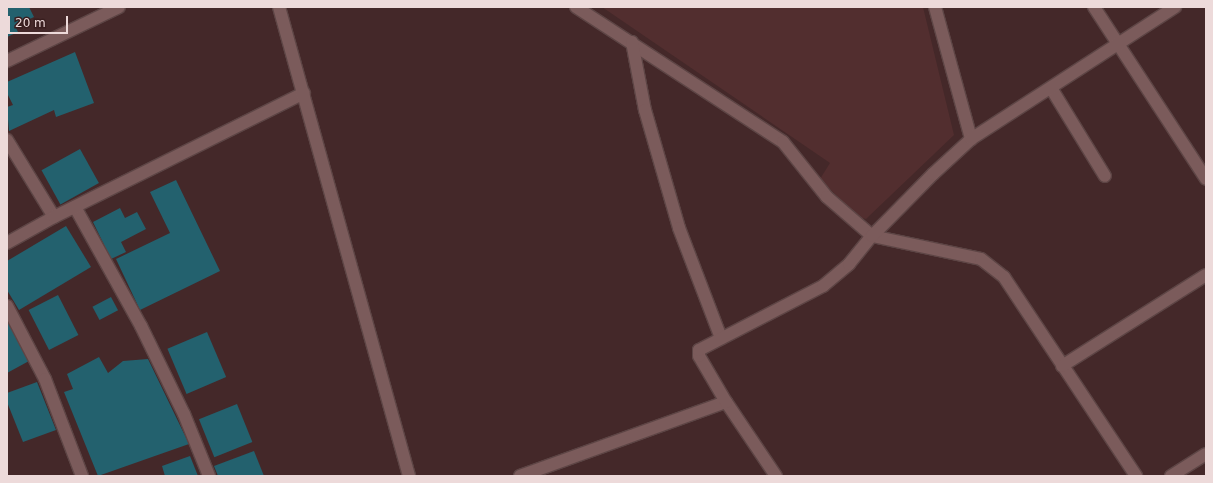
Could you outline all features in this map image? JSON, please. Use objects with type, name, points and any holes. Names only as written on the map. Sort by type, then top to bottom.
[{"type":"street","points":[[7,61],[119,7]]},
{"type":"street","points":[[279,7],[409,476]]},
{"type":"street","points":[[576,7],[632,42],[783,142],[827,197],[872,236],[981,259],[1004,277],[1136,476]]},
{"type":"street","points":[[935,7],[971,139]]},
{"type":"street","points":[[1094,7],[1206,179]]},
{"type":"street","points":[[776,476],[726,402],[699,356],[698,350],[823,286],[849,264],[872,236],[971,139],[1175,7]]},
{"type":"street","points":[[632,42],[646,110],[679,228],[721,338]]},
{"type":"street","points":[[1051,88],[1105,176]]},
{"type":"street","points":[[7,243],[54,217],[304,93]]},
{"type":"street","points":[[7,140],[54,217]]},
{"type":"street","points":[[75,207],[151,346],[184,414],[210,476]]},
{"type":"street","points":[[1062,366],[1206,275]]},
{"type":"street","points":[[7,306],[45,379],[82,476]]},
{"type":"street","points":[[520,476],[726,402]]},
{"type":"street","points":[[1171,476],[1206,454]]},
{"type":"shaded area","points":[[602,7],[923,7],[954,135],[866,219],[858,217],[820,179],[830,163]]},
{"type":"building","points":[[7,7],[29,7],[34,17],[15,26],[18,32],[7,37]]},
{"type":"building","points":[[75,52],[94,103],[56,117],[54,110],[9,131],[7,107],[13,105],[7,93],[7,82]]},
{"type":"building","points":[[80,149],[99,183],[60,204],[42,170]]},
{"type":"building","points":[[176,180],[220,271],[140,310],[116,259],[170,233],[150,192]]},
{"type":"building","points":[[120,208],[125,218],[137,212],[146,229],[121,242],[126,252],[111,259],[93,222]]},
{"type":"building","points":[[66,226],[91,267],[19,310],[7,290],[7,261]]},
{"type":"building","points":[[58,295],[78,335],[49,350],[29,310]]},
{"type":"building","points":[[111,297],[118,310],[100,320],[92,307]]},
{"type":"building","points":[[7,317],[29,361],[7,373]]},
{"type":"building","points":[[207,332],[226,377],[187,394],[167,349]]},
{"type":"building","points":[[99,357],[108,373],[123,361],[148,359],[189,444],[98,476],[64,392],[73,389],[67,374]]},
{"type":"building","points":[[37,382],[56,430],[23,442],[7,402],[7,393]]},
{"type":"building","points":[[237,404],[252,442],[214,457],[199,419]]},
{"type":"building","points":[[254,451],[264,476],[218,476],[214,466]]},
{"type":"building","points":[[190,456],[198,476],[165,476],[162,466]]}]
